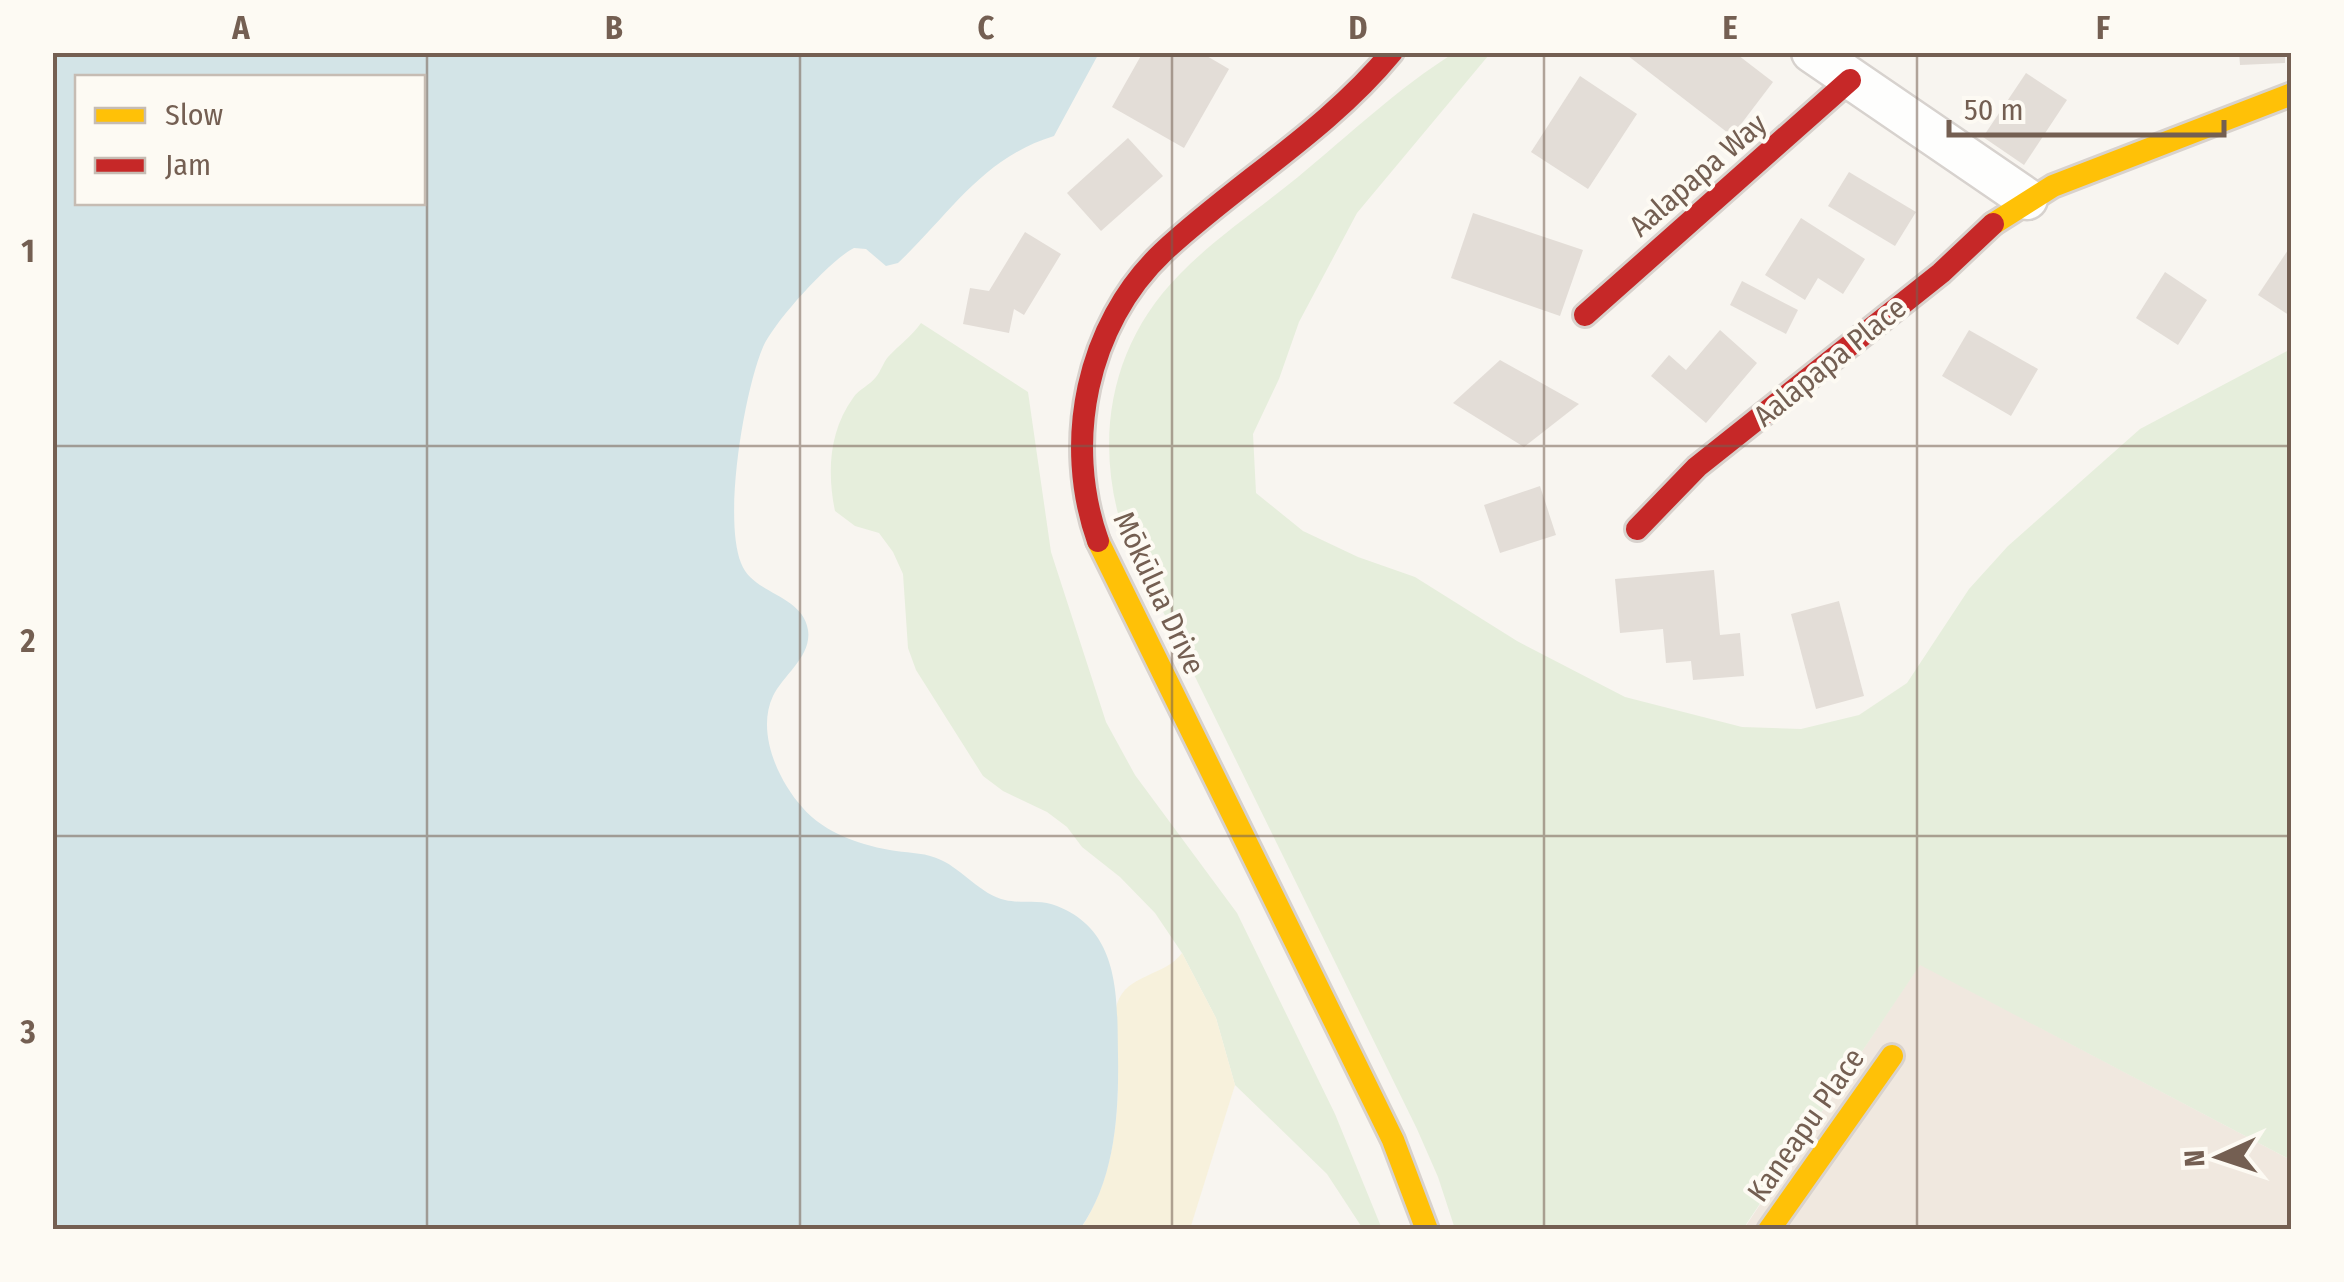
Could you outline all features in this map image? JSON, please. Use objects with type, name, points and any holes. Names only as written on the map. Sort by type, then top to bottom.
[{"type":"street","name":"Mōkūlua Drive","points":[[1392,52],[1360,90],[1161,254],[1138,280],[1102,339],[1090,371],[1083,404],[1081,472],[1096,538],[1110,569],[1392,1140],[1426,1230]]},
{"type":"street","points":[[1360,90],[1422,52]]},
{"type":"street","points":[[1812,52],[2027,199]]},
{"type":"street","name":"Aalapapa Way","points":[[1585,315],[1850,80]]},
{"type":"street","name":"Aalapapa Place","points":[[1637,528],[1697,467],[1926,285],[2002,216],[2027,199],[2292,94]]},
{"type":"street","name":"Kaneapu Place","points":[[1770,1230],[1892,1056]]},
{"type":"shaded area","points":[[52,53],[1099,53],[1054,136],[1007,158],[987,173],[898,263],[886,266],[866,249],[854,248],[818,278],[778,323],[763,347],[749,393],[738,455],[734,517],[736,543],[747,574],[797,609],[808,630],[806,648],[773,696],[767,725],[778,770],[802,807],[822,825],[845,837],[941,860],[996,897],[1057,906],[1078,917],[1104,949],[1117,1011],[1116,1123],[1101,1189],[1080,1229],[53,1229]]},
{"type":"shaded area","points":[[1920,964],[2291,1160],[2291,1229],[1743,1230]]},
{"type":"green space","points":[[1454,53],[1488,56],[1357,213],[1299,322],[1279,379],[1253,434],[1256,493],[1303,531],[1358,557],[1415,577],[1517,641],[1625,697],[1742,727],[1801,729],[1859,715],[1907,683],[1969,589],[2008,546],[2140,429],[2291,349],[2291,1160],[1920,965],[1743,1229],[1455,1229],[1417,1129],[1122,528],[1110,460],[1110,426],[1124,361],[1157,301],[1208,248],[1393,97]]},
{"type":"green space","points":[[921,323],[1028,392],[1051,552],[1106,722],[1135,775],[1237,913],[1335,1114],[1382,1229],[1363,1229],[1327,1174],[1235,1085],[1216,1018],[1182,953],[1155,913],[1120,877],[1082,847],[1067,827],[983,776],[916,670],[908,648],[903,574],[893,552],[879,533],[855,526],[835,511],[832,453],[839,424],[855,395],[876,377],[888,357]]},
{"type":"sand","points":[[1182,953],[1216,1018],[1235,1085],[1190,1229],[1080,1230],[1100,1192],[1115,1130],[1117,1004],[1129,987]]},
{"type":"building","points":[[1143,52],[1200,52],[1229,69],[1184,148],[1112,107]]},
{"type":"building","points":[[1623,52],[1734,52],[1773,82],[1732,136]]},
{"type":"building","points":[[2239,52],[2285,52],[2285,63],[2240,65]]},
{"type":"building","points":[[2026,73],[2067,100],[2024,165],[1983,137]]},
{"type":"building","points":[[1580,76],[1637,114],[1588,189],[1531,152]]},
{"type":"building","points":[[1128,138],[1163,176],[1101,231],[1067,193]]},
{"type":"building","points":[[1849,172],[1916,212],[1895,246],[1828,206]]},
{"type":"building","points":[[1473,213],[1583,250],[1560,316],[1451,278]]},
{"type":"building","points":[[1801,218],[1865,259],[1843,294],[1818,278],[1805,300],[1765,275]]},
{"type":"building","points":[[1025,232],[1061,254],[1024,315],[1014,309],[1009,333],[963,324],[970,288],[989,291]]},
{"type":"building","points":[[2292,244],[2292,317],[2258,295]]},
{"type":"building","points":[[2165,272],[2207,300],[2178,345],[2136,318]]},
{"type":"building","points":[[1742,281],[1798,310],[1786,334],[1730,305]]},
{"type":"building","points":[[1720,330],[1757,363],[1706,423],[1651,376],[1669,355],[1686,370]]},
{"type":"building","points":[[1969,330],[2038,369],[2011,416],[1942,376]]},
{"type":"building","points":[[1500,360],[1579,404],[1524,447],[1453,403]]},
{"type":"building","points":[[1540,486],[1556,535],[1500,553],[1484,505]]},
{"type":"building","points":[[1714,570],[1720,635],[1740,633],[1744,676],[1693,680],[1691,661],[1666,663],[1663,629],[1620,633],[1615,579]]},
{"type":"building","points":[[1839,601],[1864,696],[1816,709],[1791,614]]},
{"type":"traffic: slow","points":[[1993,224],[2053,186],[2292,94]]},
{"type":"traffic: slow","points":[[1098,541],[1393,1140],[1427,1230]]},
{"type":"traffic: slow","points":[[1769,1230],[1892,1056]]},
{"type":"traffic: jam","points":[[1098,541],[1083,465],[1083,426],[1088,387],[1115,314],[1163,252],[1339,107],[1392,52]]},
{"type":"traffic: jam","points":[[1585,315],[1850,80]]},
{"type":"traffic: jam","points":[[1637,529],[1697,467],[1941,273],[1993,224]]}]
